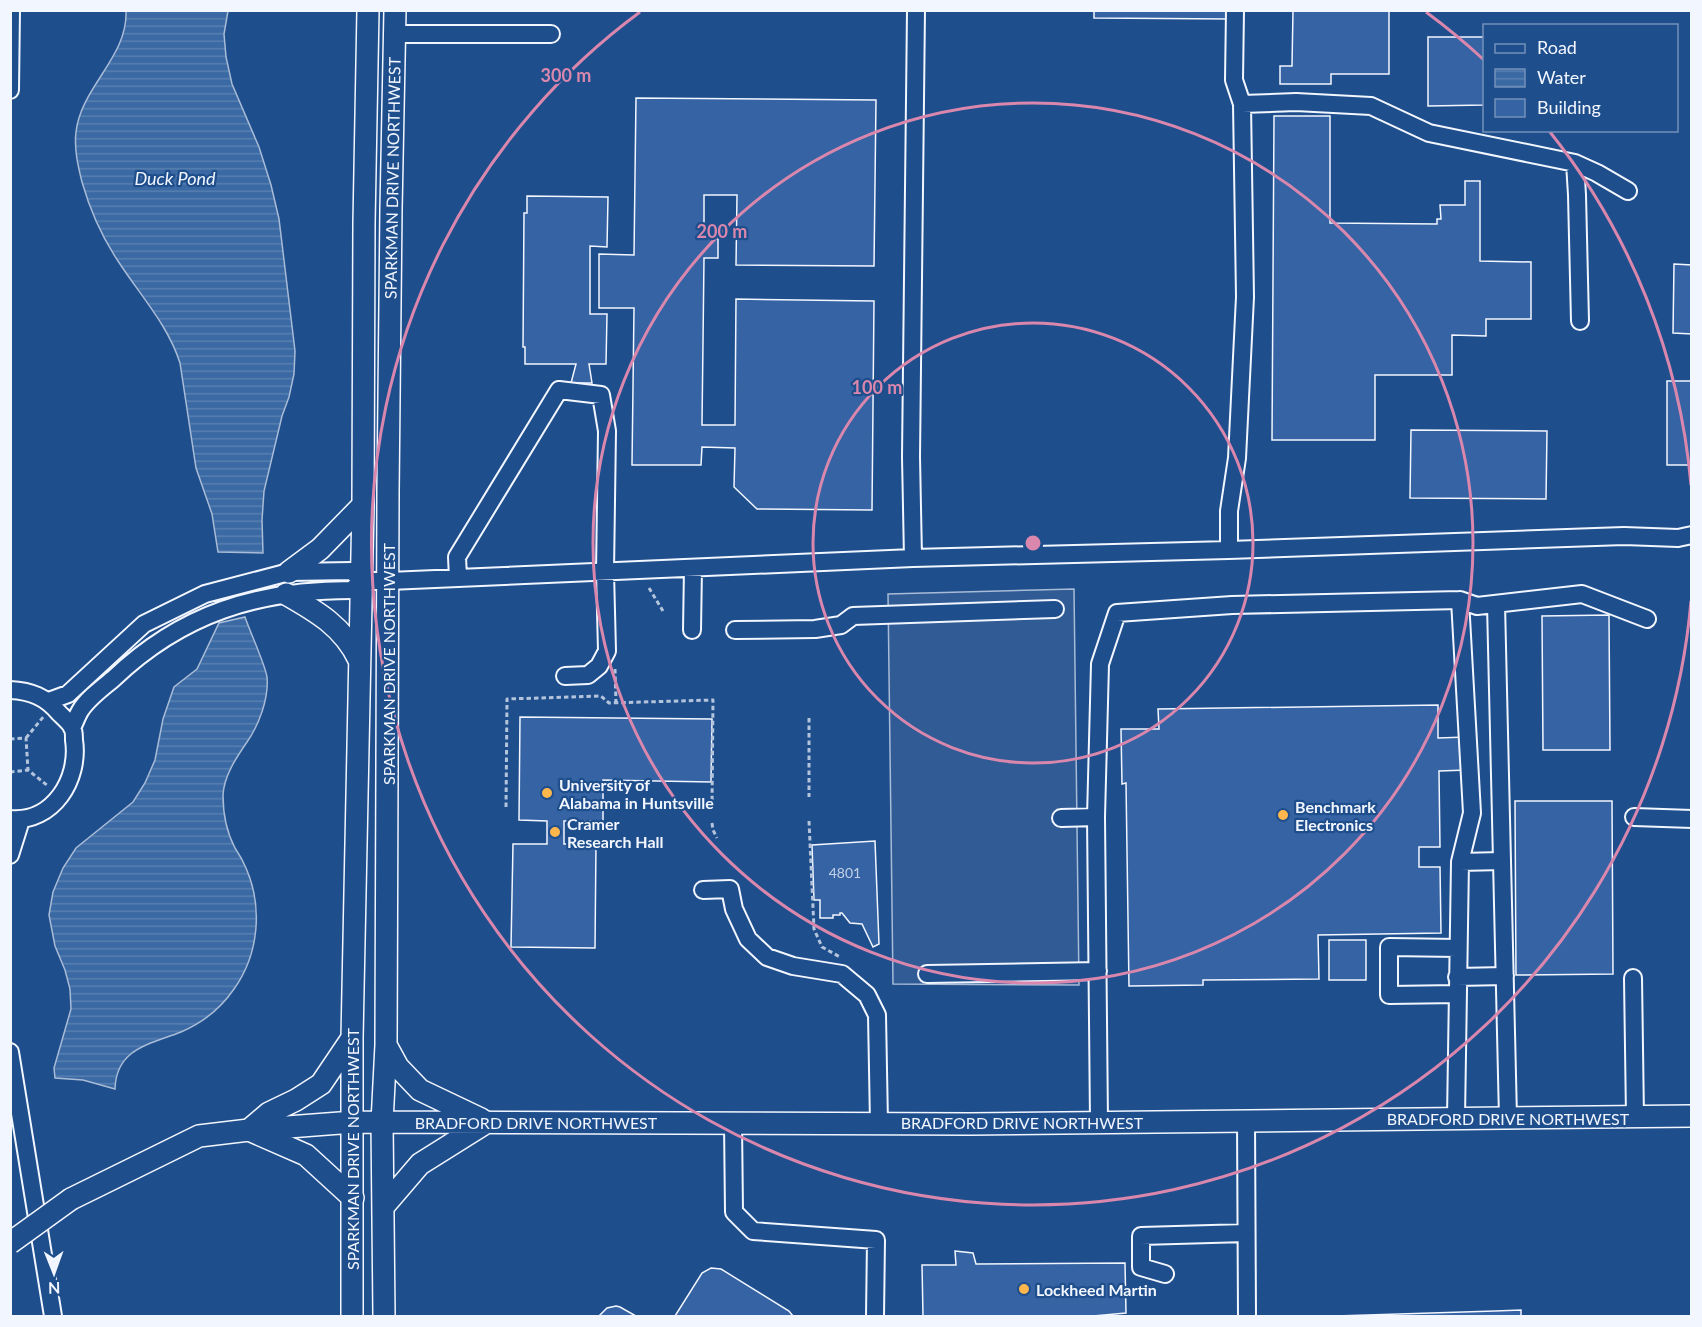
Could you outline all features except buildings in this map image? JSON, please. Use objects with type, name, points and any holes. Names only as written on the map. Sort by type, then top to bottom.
[{"type":"main road","name":"SPARKMAN DRIVE NORTHWEST","points":[[352,1317],[352,1038],[363,505],[364,187],[368,10]]},
{"type":"main road","name":"SPARKMAN DRIVE NORTHWEST","points":[[384,1317],[382,1122],[386,1045],[391,209],[395,10]]},
{"type":"main road","points":[[288,572],[320,549],[363,505]]},
{"type":"main road","points":[[286,594],[333,623],[353,647],[359,662]]},
{"type":"main road","points":[[352,1038],[321,1084],[269,1113],[249,1130],[306,1155],[353,1198]]},
{"type":"main road","points":[[386,1045],[398,1067],[420,1090],[487,1122]]},
{"type":"main road","name":"BRADFORD DRIVE NORTHWEST","points":[[10,1243],[71,1199],[199,1136],[353,1122],[879,1123],[1692,1116]]},
{"type":"main road","points":[[384,1206],[420,1164],[487,1122]]},
{"type":"street","points":[[10,90],[11,10]]},
{"type":"street","points":[[914,558],[911,457],[916,10]]},
{"type":"street","points":[[1229,549],[1229,511],[1236,458],[1245,297],[1242,104],[1234,80],[1235,10]]},
{"type":"street","points":[[395,34],[551,34]]},
{"type":"street","points":[[1242,104],[1296,102],[1371,106],[1429,133],[1575,163],[1628,191]]},
{"type":"street","points":[[1575,163],[1580,321]]},
{"type":"street","points":[[458,578],[457,557],[559,390],[601,395],[607,431],[605,572],[607,651],[599,666],[588,675],[566,676]]},
{"type":"street","points":[[48,706],[68,694],[144,624],[205,594],[288,572],[352,572],[361,580],[388,581],[914,558],[1624,536],[1678,538],[1692,535]]},
{"type":"street","points":[[692,630],[693,568]]},
{"type":"street","points":[[10,855],[16,820],[48,809],[64,793],[74,773],[76,751],[72,728],[80,709],[151,646],[201,617],[247,602],[317,590],[352,590],[361,580]]},
{"type":"street","points":[[1099,1122],[1096,817],[1100,664],[1117,613],[1232,605],[1460,600],[1477,606],[1582,594],[1647,619]]},
{"type":"street","points":[[1456,1118],[1460,862],[1472,813],[1460,600]]},
{"type":"street","points":[[1496,604],[1508,1118]]},
{"type":"street","points":[[735,630],[815,629],[841,625],[853,616],[1055,609]]},
{"type":"street","points":[[10,690],[23,691],[48,706],[72,728]]},
{"type":"street","points":[[1061,818],[1096,817]]},
{"type":"street","points":[[1634,817],[1692,819]]},
{"type":"street","points":[[1460,862],[1502,861]]},
{"type":"street","points":[[703,890],[730,889],[734,909],[748,939],[766,957],[793,966],[842,974],[867,995],[877,1015],[879,1123]]},
{"type":"street","points":[[1457,994],[1389,995],[1389,947],[1458,948]]},
{"type":"street","points":[[927,974],[1098,971]]},
{"type":"street","points":[[1457,976],[1505,976]]},
{"type":"street","points":[[1633,978],[1635,1117]]},
{"type":"street","points":[[10,1052],[53,1317]]},
{"type":"street","points":[[1246,1120],[1247,1317]]},
{"type":"street","points":[[733,1123],[734,1212],[753,1231],[876,1240],[875,1317]]},
{"type":"street","points":[[1165,1274],[1141,1268],[1141,1236],[1246,1233]]},
{"type":"path","points":[[649,588],[663,611]]},
{"type":"path","points":[[615,662],[616,703]]},
{"type":"path","points":[[506,807],[507,699],[601,696],[609,703],[712,699],[712,806]]},
{"type":"path","points":[[28,770],[26,738],[48,706]]},
{"type":"path","points":[[809,718],[809,796]]},
{"type":"path","points":[[10,739],[26,738]]},
{"type":"path","points":[[10,772],[28,770],[56,791]]},
{"type":"path","points":[[809,822],[814,929],[822,947],[842,959]]},
{"type":"path","points":[[712,823],[717,838]]},
{"type":"shaded area","points":[[1074,589],[1079,985],[893,984],[888,594]]},
{"type":"water","name":"Duck Pond","points":[[126,11],[228,11],[224,34],[226,57],[232,84],[259,147],[279,219],[295,351],[294,374],[289,397],[282,416],[264,491],[263,553],[218,552],[212,514],[196,468],[180,363],[175,349],[161,323],[107,242],[82,182],[76,145],[80,116],[86,101],[120,43],[125,28]]},
{"type":"water","points":[[245,617],[266,671],[266,694],[255,728],[228,774],[223,795],[227,829],[246,868],[255,898],[256,930],[249,961],[234,989],[204,1019],[181,1032],[147,1044],[128,1056],[117,1075],[115,1089],[83,1080],[55,1078],[54,1068],[71,1009],[70,989],[55,946],[49,915],[53,892],[63,868],[76,848],[133,802],[145,783],[155,760],[163,719],[174,687],[197,669],[219,623]]},
{"type":"place","name":"University of Alabama in Huntsville","points":[[547,793]]},
{"type":"place","name":"Benchmark Electronics","points":[[1283,815]]},
{"type":"place","name":"Cramer Research Hall","points":[[555,832]]},
{"type":"place","name":"Lockheed Martin","points":[[1024,1289]]}]
